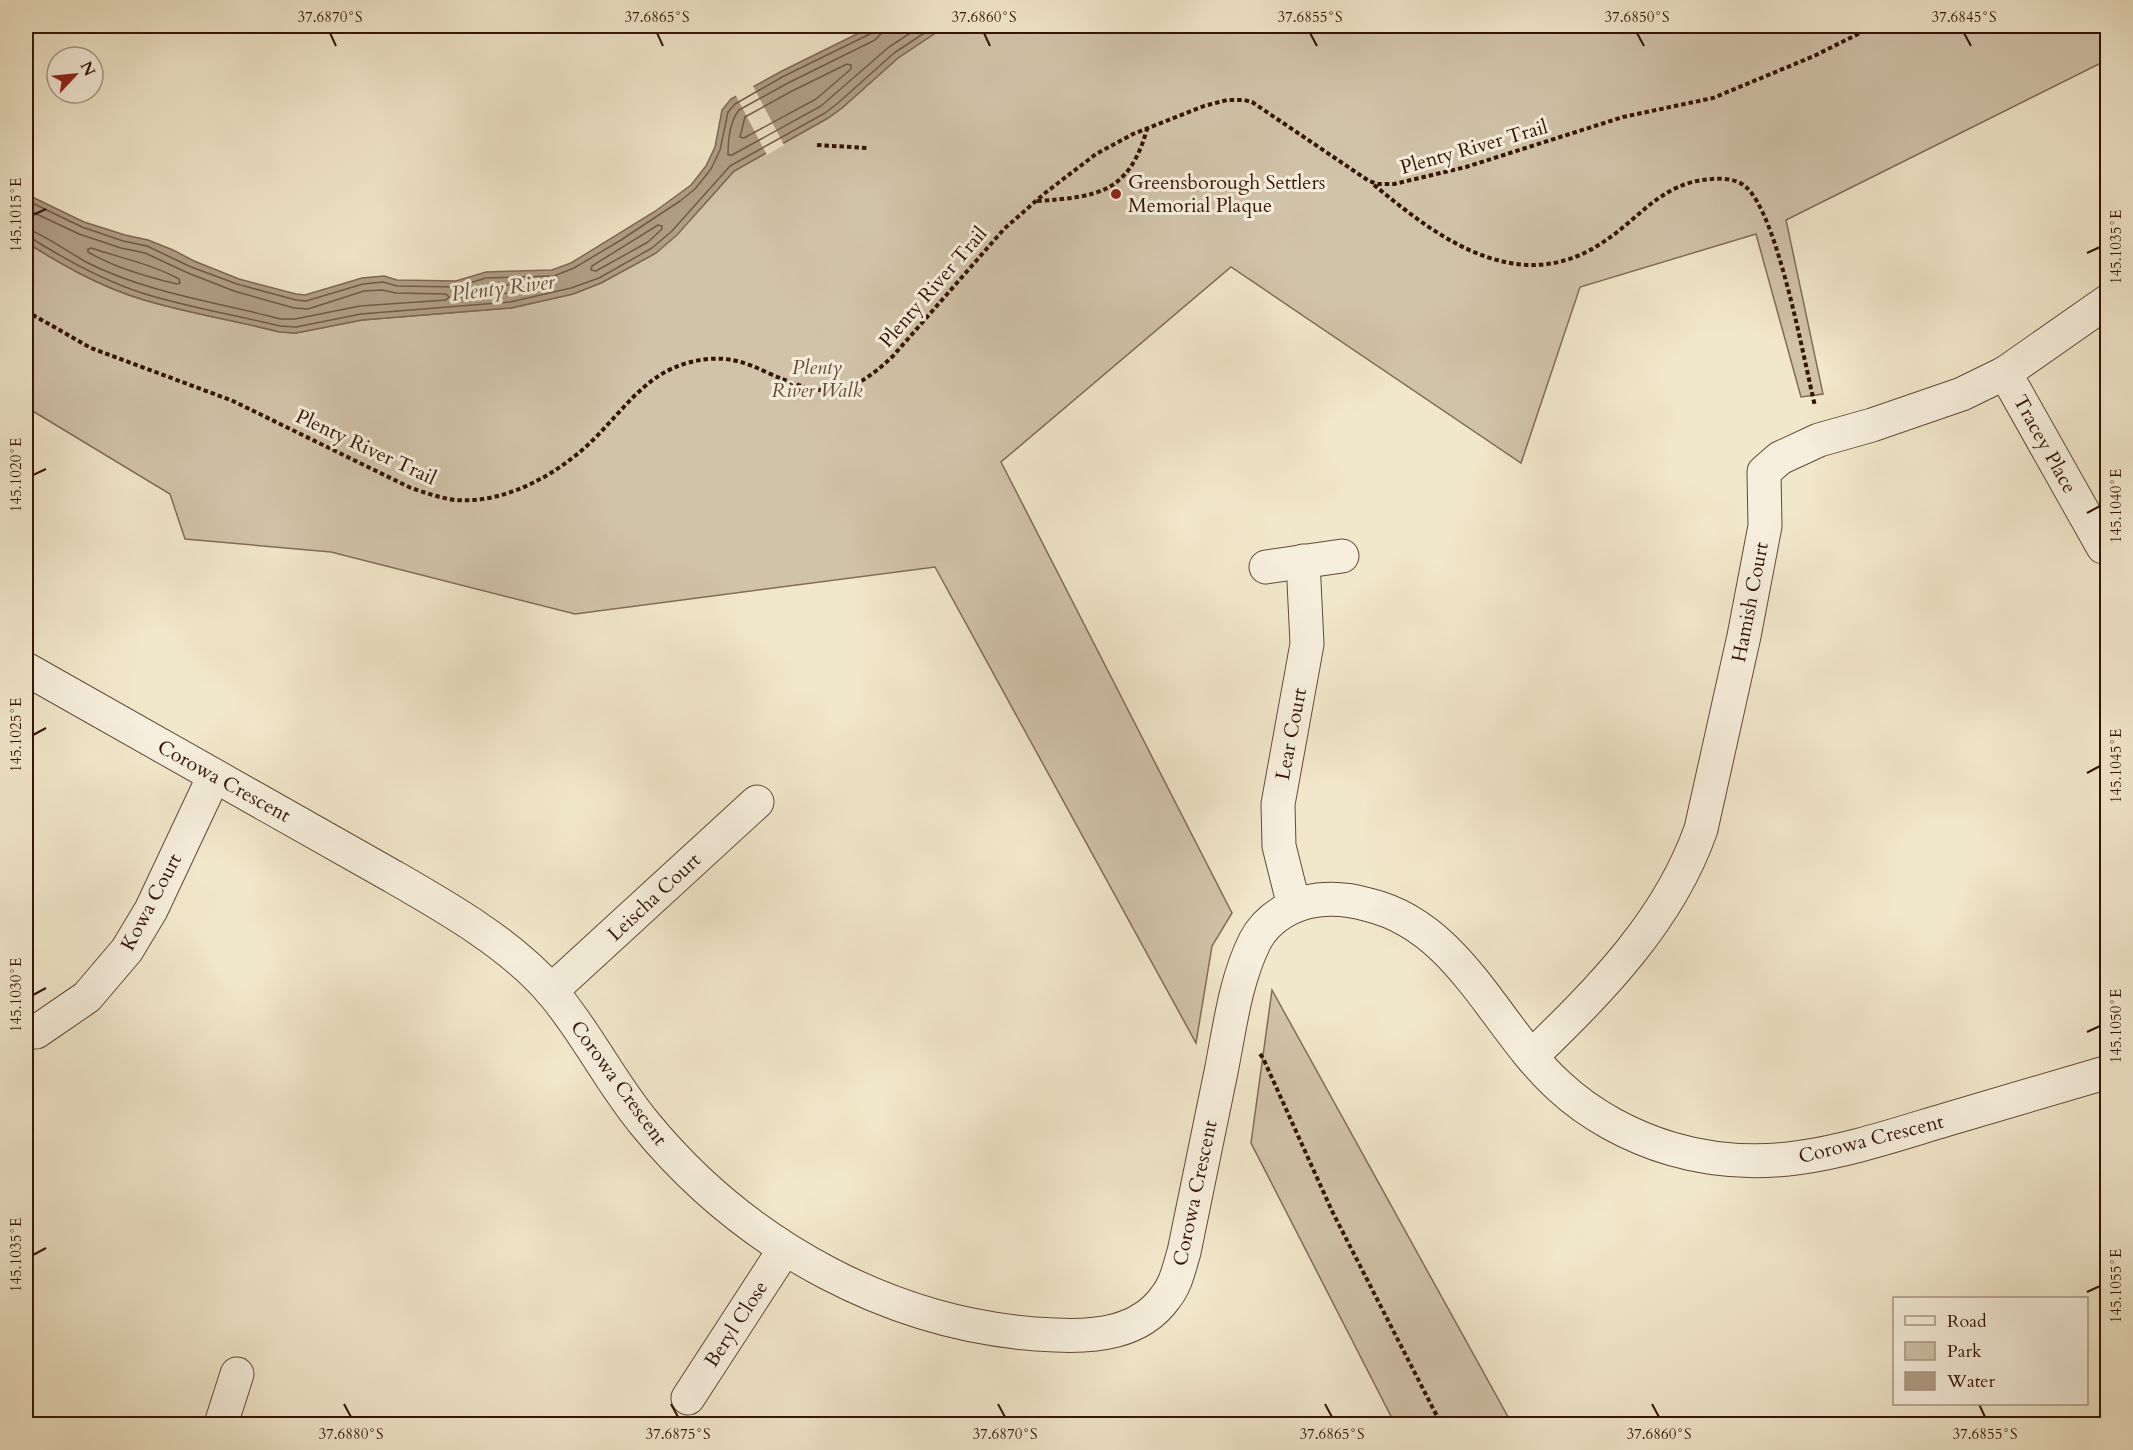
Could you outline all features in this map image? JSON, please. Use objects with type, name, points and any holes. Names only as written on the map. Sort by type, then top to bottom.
[{"type":"street","name":"Hamish Court","points":[[1532,1056],[1594,995],[1628,956],[1675,890],[1692,855],[1701,829],[1757,570],[1765,526],[1764,472],[1780,458],[1819,440],[1872,425],[1950,398],[2005,373],[2108,301]]},
{"type":"street","name":"Tracey Place","points":[[2005,373],[2103,547]]},
{"type":"street","points":[[1266,567],[1342,556]]},
{"type":"street","name":"Lear Court","points":[[1294,906],[1279,846],[1278,804],[1307,644],[1303,561]]},
{"type":"street","name":"Corowa Crescent","points":[[26,669],[446,907],[486,935],[523,964],[551,991],[644,1123],[682,1166],[715,1198],[784,1250],[834,1276],[913,1309],[956,1322],[1001,1330],[1064,1336],[1095,1335],[1116,1331],[1138,1322],[1165,1298],[1175,1281],[1184,1252],[1244,966],[1257,936],[1270,921],[1294,906],[1313,900],[1331,898],[1355,901],[1395,913],[1415,925],[1453,957],[1474,980],[1532,1056],[1557,1084],[1580,1104],[1608,1121],[1636,1136],[1671,1149],[1704,1156],[1771,1161],[1814,1156],[1856,1147],[2108,1071]]},
{"type":"street","name":"Kowa Court","points":[[36,1032],[87,997],[127,950],[151,910],[214,776]]},
{"type":"street","name":"Leischa Court","points":[[551,991],[757,802]]},
{"type":"street","name":"Beryl Close","points":[[688,1398],[784,1250]]},
{"type":"street","points":[[222,1425],[237,1374]]},
{"type":"path","name":"Plenty River Trail","points":[[26,311],[91,348],[233,401],[411,488],[442,498],[476,500],[489,498],[521,488],[549,473],[592,440],[645,386],[678,364],[711,359],[736,360],[799,386],[820,391],[839,390],[860,381],[883,366],[893,356],[1004,229],[1096,154],[1147,128],[1217,102],[1244,100],[1260,106],[1370,181],[1378,184],[1394,184],[1466,168],[1623,117],[1713,98],[1824,51],[1874,26]]},
{"type":"path","points":[[1036,201],[1098,192],[1116,184],[1134,163],[1147,128]]},
{"type":"path","points":[[817,145],[867,148]]},
{"type":"path","points":[[1370,181],[1404,209],[1453,242],[1485,255],[1512,263],[1530,265],[1562,261],[1595,248],[1623,228],[1662,194],[1676,187],[1690,182],[1719,178],[1733,180],[1746,187],[1755,199],[1770,229],[1781,264],[1815,408],[1819,440]]},
{"type":"path","points":[[1257,1051],[1263,1058],[1332,1211],[1441,1425]]},
{"type":"green space","name":"Plenty River Walk","points":[[946,26],[2107,26],[2107,60],[1786,220],[1823,394],[1801,397],[1756,234],[1580,287],[1521,463],[1231,267],[1001,462],[1232,913],[1212,946],[1196,1043],[935,567],[575,614],[331,552],[185,539],[170,494],[26,407],[26,242],[81,274],[125,294],[280,332],[296,333],[362,320],[511,308],[573,294],[601,283],[656,253],[734,171],[828,118],[898,58]]},
{"type":"green space","points":[[1272,990],[1512,1424],[1395,1424],[1251,1143]]},
{"type":"water","name":"Plenty River","points":[[873,26],[946,26],[898,58],[828,118],[734,171],[677,235],[656,253],[601,283],[573,294],[511,308],[362,320],[296,333],[279,332],[125,294],[81,274],[26,242],[26,194],[84,222],[148,240],[239,279],[296,294],[305,295],[362,278],[384,276],[397,280],[456,281],[486,272],[552,270],[571,263],[654,212],[691,185],[706,166],[715,147],[722,110],[731,99]]},
{"type":"pier","points":[[752,84],[784,145],[767,155],[735,94]]},
{"type":"place","name":"Greensborough Settlers Memorial Plaque","points":[[1116,194]]}]
